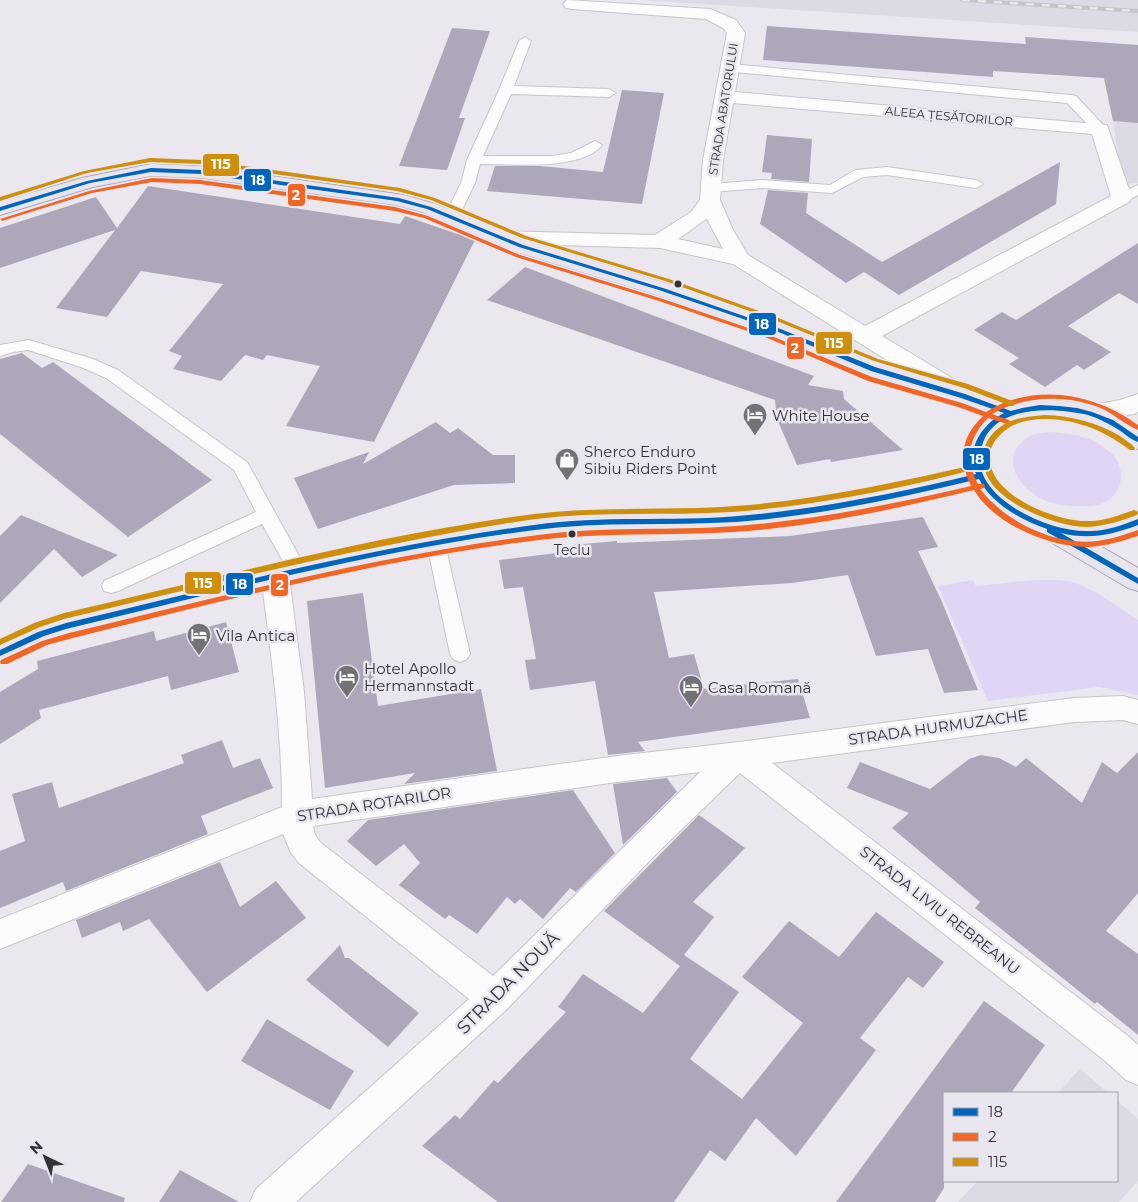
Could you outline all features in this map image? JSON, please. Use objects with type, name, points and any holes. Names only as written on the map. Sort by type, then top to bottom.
[{"type":"main road","name":"STRADA ABATORULUI","points":[[0,209],[112,177],[151,170],[175,170],[397,198],[495,237],[682,296],[772,327],[873,369],[963,396],[1010,413]]},
{"type":"main road","points":[[1138,440],[1117,425],[1091,414],[1063,407],[1035,407],[1010,413],[991,424],[980,439],[976,457],[980,476],[995,497],[1018,515],[1048,528],[1138,581]]},
{"type":"main road","points":[[0,653],[41,634],[66,626],[287,575],[436,544],[571,523],[734,519],[780,514],[895,496],[980,476]]},
{"type":"main road","points":[[1048,528],[1082,534],[1113,532],[1138,522]]},
{"type":"street","name":"STRADA ABATORULUI","points":[[572,4],[710,14],[730,24],[736,33],[713,160],[711,194],[722,230],[740,259]]},
{"type":"street","name":"ALEEA ȚESĂTORILOR","points":[[725,97],[1100,129]]},
{"type":"street","points":[[866,335],[1130,194],[1100,129]]},
{"type":"street","points":[[660,242],[698,216],[711,194]]},
{"type":"street","name":"STRADA ABATORULUI","points":[[495,237],[660,242],[740,259],[963,396]]},
{"type":"street","points":[[1091,414],[1125,408],[1138,402]]},
{"type":"street","points":[[287,575],[290,692],[297,781],[296,815],[297,830],[302,843],[310,853],[494,998]]},
{"type":"street","name":"STRADA HURMUZACHE","points":[[739,754],[1074,710],[1123,708],[1138,712]]},
{"type":"street","name":"STRADA ROTARILOR","points":[[0,934],[296,815],[617,769],[739,754]]},
{"type":"street","name":"STRADA NOUĂ","points":[[269,1202],[320,1154],[428,1061],[494,998],[675,814],[739,754]]},
{"type":"street","name":"STRADA LIVIU REBREANU","points":[[739,754],[1116,1048],[1138,1068]]},
{"type":"lane","points":[[451,218],[468,183],[474,160],[506,90],[525,41]]},
{"type":"lane","points":[[730,68],[1071,99],[1100,129]]},
{"type":"lane","points":[[506,90],[609,94]]},
{"type":"lane","points":[[474,160],[554,160],[575,156],[595,145]]},
{"type":"lane","points":[[711,194],[762,184],[832,189],[860,173],[887,171],[976,184]]},
{"type":"lane","points":[[0,351],[10,347],[29,345],[87,363],[112,374],[242,466],[266,515],[287,575]]},
{"type":"lane","points":[[111,586],[266,515]]},
{"type":"lane","points":[[436,544],[460,654]]},
{"type":"shaded area","points":[[640,0],[1138,0],[1138,32]]},
{"type":"shaded area","points":[[1025,37],[1138,45],[1138,183],[1122,184],[1113,121],[1104,78],[1031,73]]},
{"type":"shaded area","points":[[1049,432],[1083,437],[1105,448],[1112,454],[1121,470],[1119,487],[1115,494],[1100,504],[1074,506],[1046,501],[1029,490],[1016,475],[1013,466],[1016,448],[1027,438]]},
{"type":"shaded area","points":[[973,580],[976,586],[1040,580],[1075,583],[1099,595],[1138,620],[1138,695],[1099,687],[988,701],[938,586]]},
{"type":"shaded area","points":[[1080,1069],[1107,1092],[1059,1092]]},
{"type":"shaded area","points":[[1118,1102],[1138,1119],[1138,1181],[1119,1202],[958,1202],[977,1182],[1118,1182]]},
{"type":"building","points":[[767,26],[1026,44],[1025,37],[1138,45],[1138,123],[1113,121],[1104,78],[993,71],[993,77],[763,60]]},
{"type":"building","points":[[452,28],[490,31],[459,118],[465,118],[447,170],[399,166]]},
{"type":"building","points":[[622,90],[664,93],[642,204],[487,191],[495,166],[540,166],[603,172]]},
{"type":"building","points":[[767,135],[812,139],[809,182],[771,179],[772,173],[762,172]]},
{"type":"building","points":[[1060,162],[1056,204],[899,295],[864,272],[846,283],[760,224],[768,190],[808,193],[806,213],[882,262]]},
{"type":"building","points":[[148,186],[400,224],[405,216],[475,240],[374,442],[286,426],[320,366],[267,355],[263,360],[245,355],[221,381],[173,369],[182,356],[169,351],[223,284],[141,271],[107,317],[56,308],[115,230],[0,268],[0,228],[96,197],[117,228]]},
{"type":"building","points":[[1138,243],[1138,304],[1119,293],[1068,326],[1111,352],[1084,370],[1077,365],[1045,387],[1009,364],[1019,358],[974,330],[1002,312],[1016,320]]},
{"type":"building","points":[[525,267],[814,376],[808,385],[843,391],[844,399],[903,450],[831,462],[830,459],[797,465],[777,419],[775,400],[487,300]]},
{"type":"building","points":[[22,353],[42,368],[53,362],[212,480],[128,537],[0,434],[0,359]]},
{"type":"building","points":[[436,422],[450,433],[458,428],[493,455],[515,455],[515,483],[454,485],[318,529],[294,478],[369,452],[363,464]]},
{"type":"building","points":[[21,515],[118,555],[82,577],[54,549],[0,603],[0,536]]},
{"type":"building","points":[[923,517],[938,547],[918,551],[942,602],[978,690],[944,693],[928,649],[876,656],[848,575],[792,583],[654,592],[669,658],[694,654],[704,689],[798,679],[810,718],[638,742],[645,751],[608,755],[595,681],[530,690],[525,660],[536,659],[523,587],[504,589],[499,560],[573,551],[572,545],[617,541],[617,543],[790,536]]},
{"type":"building","name":"Hotel Apollo Hermannstadt","points":[[363,593],[378,706],[481,689],[497,771],[404,784],[415,773],[325,788],[307,601]]},
{"type":"building","points":[[226,622],[239,672],[171,690],[168,676],[39,710],[41,718],[0,744],[0,692],[38,669],[37,661],[154,631],[156,641]]},
{"type":"building","points":[[222,740],[233,768],[260,758],[273,788],[201,816],[208,834],[66,891],[63,882],[0,908],[0,851],[25,841],[12,794],[52,782],[59,808],[184,763],[181,755]]},
{"type":"building","points":[[1138,752],[1138,893],[1106,931],[1138,954],[1138,1035],[1097,1002],[1095,1004],[975,908],[980,902],[892,828],[909,813],[847,788],[860,762],[930,789],[969,759],[981,755],[999,758],[1016,767],[1026,758],[1082,803],[1102,762],[1117,773]]},
{"type":"building","points":[[667,778],[677,792],[623,845],[613,784]]},
{"type":"building","points":[[573,790],[615,853],[576,892],[570,888],[543,919],[520,899],[515,904],[507,897],[477,934],[449,915],[445,919],[399,885],[420,863],[404,844],[376,866],[347,841],[368,820]]},
{"type":"building","points":[[699,815],[745,848],[693,902],[714,917],[684,955],[739,992],[690,1059],[742,1099],[803,1023],[742,977],[789,921],[839,957],[876,912],[944,962],[923,988],[908,977],[860,1038],[876,1050],[796,1156],[756,1118],[725,1161],[710,1150],[674,1202],[498,1202],[422,1146],[455,1115],[460,1119],[494,1080],[498,1083],[566,1012],[558,1007],[583,974],[643,1013],[680,966],[604,911]]},
{"type":"building","points":[[220,862],[240,907],[276,881],[306,918],[207,992],[149,919],[123,931],[120,922],[82,938],[76,920]]},
{"type":"building","points":[[340,945],[345,958],[349,958],[419,1013],[388,1047],[306,980]]},
{"type":"building","points":[[984,1001],[1045,1045],[1012,1092],[943,1092],[944,1188],[935,1202],[836,1202]]},
{"type":"building","points":[[267,1019],[354,1071],[330,1110],[241,1061]]},
{"type":"building","points":[[28,1164],[125,1198],[124,1202],[1,1202]]},
{"type":"building","points":[[180,1170],[239,1202],[159,1202]]},
{"type":"railway","points":[[962,0],[1138,11]]},
{"type":"transit line","name":"115","points":[[0,199],[86,172],[150,160],[202,162],[398,189],[433,199],[524,237],[667,280],[774,318],[876,360],[966,386],[1013,404]]},
{"type":"transit line","name":"18","points":[[0,209],[89,182],[151,170],[201,172],[397,199],[429,208],[521,246],[664,290],[771,327],[873,369],[963,396],[1010,413]]},
{"type":"transit line","name":"2","points":[[3,219],[91,192],[152,180],[200,182],[395,209],[426,217],[518,256],[661,300],[767,336],[870,379],[960,405],[1007,422]]},
{"type":"transit line","name":"2","points":[[1138,428],[1106,408],[1081,400],[1049,397],[1017,400],[1002,405],[989,413],[978,424],[968,443],[966,452],[969,475],[978,491],[991,506],[1007,519],[1026,529],[1045,537],[1083,544],[1104,543],[1138,533]]},
{"type":"transit line","name":"18","points":[[1138,440],[1110,422],[1092,414],[1077,410],[1040,408],[1022,410],[1005,416],[991,425],[981,438],[976,455],[978,472],[986,486],[999,500],[1014,511],[1032,520],[1067,532],[1083,534],[1111,531],[1138,522]]},
{"type":"transit line","name":"115","points":[[1132,448],[1095,426],[1076,420],[1045,417],[1028,418],[1013,423],[1001,430],[991,440],[986,455],[987,469],[995,482],[1006,494],[1037,512],[1054,518],[1083,524],[1103,523],[1134,513]]},
{"type":"transit line","name":"115","points":[[0,642],[37,625],[64,616],[356,548],[475,526],[559,514],[709,510],[765,506],[827,498],[978,466]]},
{"type":"transit line","name":"18","points":[[0,653],[41,634],[66,626],[300,570],[417,546],[561,524],[712,520],[768,516],[859,502],[980,476]]},
{"type":"transit line","name":"2","points":[[4,662],[45,643],[69,636],[302,580],[480,545],[563,535],[734,529],[765,526],[828,518],[982,486]]},
{"type":"transit line","name":"18","points":[[1050,530],[1138,581]]},
{"type":"place","name":"White House","points":[[755,436]]},
{"type":"place","name":"Sherco Enduro Sibiu Riders Point","points":[[567,481]]},
{"type":"place","name":"Teclu","points":[[572,534]]},
{"type":"place","name":"Vila Antica","points":[[199,656]]},
{"type":"place","name":"Hotel Apollo Hermannstadt","points":[[347,698]]},
{"type":"place","name":"Casa Romană","points":[[691,708]]}]
